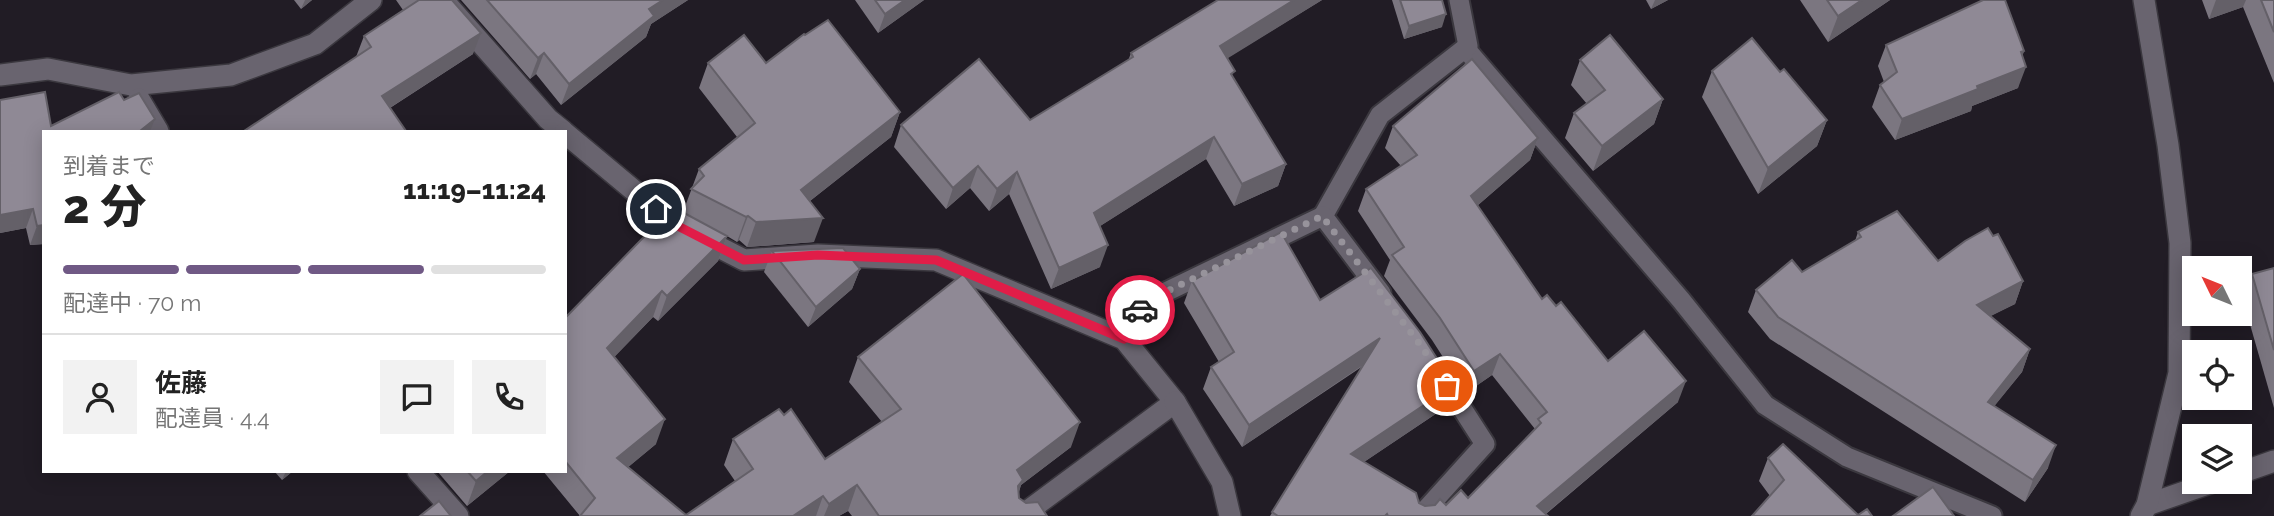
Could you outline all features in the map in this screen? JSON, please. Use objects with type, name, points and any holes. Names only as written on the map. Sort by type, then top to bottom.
[{"type":"street","points":[[0,75],[48,69],[131,85],[232,75],[315,44],[371,0]]},
{"type":"street","points":[[443,0],[548,119],[562,130]]},
{"type":"street","points":[[2144,0],[2168,145],[2180,243],[2179,373],[2144,511]]},
{"type":"street","points":[[131,85],[157,130]]},
{"type":"street","points":[[567,135],[674,224],[744,260],[818,255],[936,260],[1124,339],[1175,402],[1222,482],[1230,516]]},
{"type":"street","points":[[1021,516],[1175,402]]},
{"type":"street","points":[[2252,469],[2274,461]]},
{"type":"street","points":[[420,473],[458,516]]},
{"type":"street","points":[[2144,511],[2185,494]]},
{"type":"lane","points":[[1124,339],[1143,303],[1322,216],[1380,115],[1468,46],[1459,0]]},
{"type":"lane","points":[[1465,48],[1681,300],[1765,405],[1847,457],[1992,516]]},
{"type":"lane","points":[[1322,216],[1389,303]]},
{"type":"lane","points":[[1420,516],[1485,444],[1429,358]]},
{"type":"building","points":[[419,0],[452,0],[481,33],[382,96],[405,130],[246,130],[371,47],[364,36]]},
{"type":"building","points":[[487,0],[663,0],[649,9],[654,16],[569,84],[544,53],[538,58]]},
{"type":"building","points":[[875,0],[905,0],[885,14]]},
{"type":"building","points":[[1218,0],[1294,0],[1220,46],[1235,71],[1231,74],[1286,164],[1242,184],[1214,137],[1094,213],[1108,245],[1059,268],[1017,172],[997,189],[978,166],[953,188],[901,125],[979,59],[1030,120],[1133,57],[1131,53]]},
{"type":"building","points":[[1400,0],[1442,0],[1446,14],[1409,26]]},
{"type":"building","points":[[1827,0],[1862,0],[1838,16]]},
{"type":"building","points":[[1983,0],[2005,0],[2024,51],[2021,52],[2026,67],[1902,119],[1880,85],[1897,72],[1886,45]]},
{"type":"building","points":[[2261,0],[2274,0],[2274,32]]},
{"type":"building","points":[[828,20],[900,112],[801,190],[823,218],[756,222],[691,189],[704,176],[699,169],[755,123],[708,63],[744,35],[766,63],[804,34]]},
{"type":"building","points":[[1610,35],[1663,99],[1602,146],[1574,113],[1605,90],[1580,60]]},
{"type":"building","points":[[1752,38],[1780,72],[1784,69],[1827,120],[1768,168],[1712,71]]},
{"type":"building","points":[[1472,59],[1538,138],[1471,196],[1542,299],[1547,295],[1556,306],[1561,302],[1608,361],[1644,331],[1686,381],[1537,506],[1548,516],[1278,516],[1272,512],[1380,338],[1249,425],[1211,367],[1234,352],[1192,281],[1281,232],[1320,300],[1371,268],[1420,332],[1454,385],[1351,454],[1416,493],[1419,503],[1425,506],[1435,505],[1440,499],[1446,505],[1461,490],[1468,498],[1541,423],[1538,419],[1547,412],[1500,354],[1474,371],[1440,318],[1392,255],[1404,247],[1366,189],[1417,155],[1393,126]]},
{"type":"building","points":[[45,92],[51,126],[119,92],[124,100],[139,93],[155,119],[141,130],[42,130],[42,225],[37,226],[33,209],[0,215],[0,100]]},
{"type":"building","points":[[673,207],[727,236],[667,296],[662,291],[607,348],[665,419],[617,458],[686,515],[753,469],[733,439],[779,409],[784,415],[791,409],[825,459],[901,409],[858,357],[963,274],[1080,422],[1017,470],[1023,480],[1018,486],[1019,498],[1026,503],[1038,502],[1047,516],[879,516],[857,485],[829,504],[823,496],[793,516],[580,516],[595,498],[567,463],[567,316]]},
{"type":"building","points":[[1897,211],[1938,261],[1988,228],[1993,236],[1998,234],[2023,281],[1977,305],[2030,349],[1988,402],[2056,445],[2033,480],[1778,317],[1756,290],[1792,260],[1802,272],[1861,237],[1858,232]]},
{"type":"building","points":[[843,248],[860,269],[816,307],[772,251]]},
{"type":"building","points":[[2274,268],[2274,350],[2252,274]]},
{"type":"building","points":[[1783,444],[1858,515],[1867,509],[1872,516],[1752,516],[1784,480],[1768,458]]},
{"type":"building","points":[[469,473],[486,473],[476,481]]},
{"type":"building","points":[[1933,487],[1954,516],[1893,516]]},
{"type":"building","points":[[439,501],[451,516],[420,516]]},
{"type":"way so far","points":[[1140,310],[1143,303],[1322,216],[1422,347],[1447,386]]},
{"type":"route","points":[[656,209],[674,224],[744,260],[818,255],[936,260],[1124,339],[1140,310]]}]
